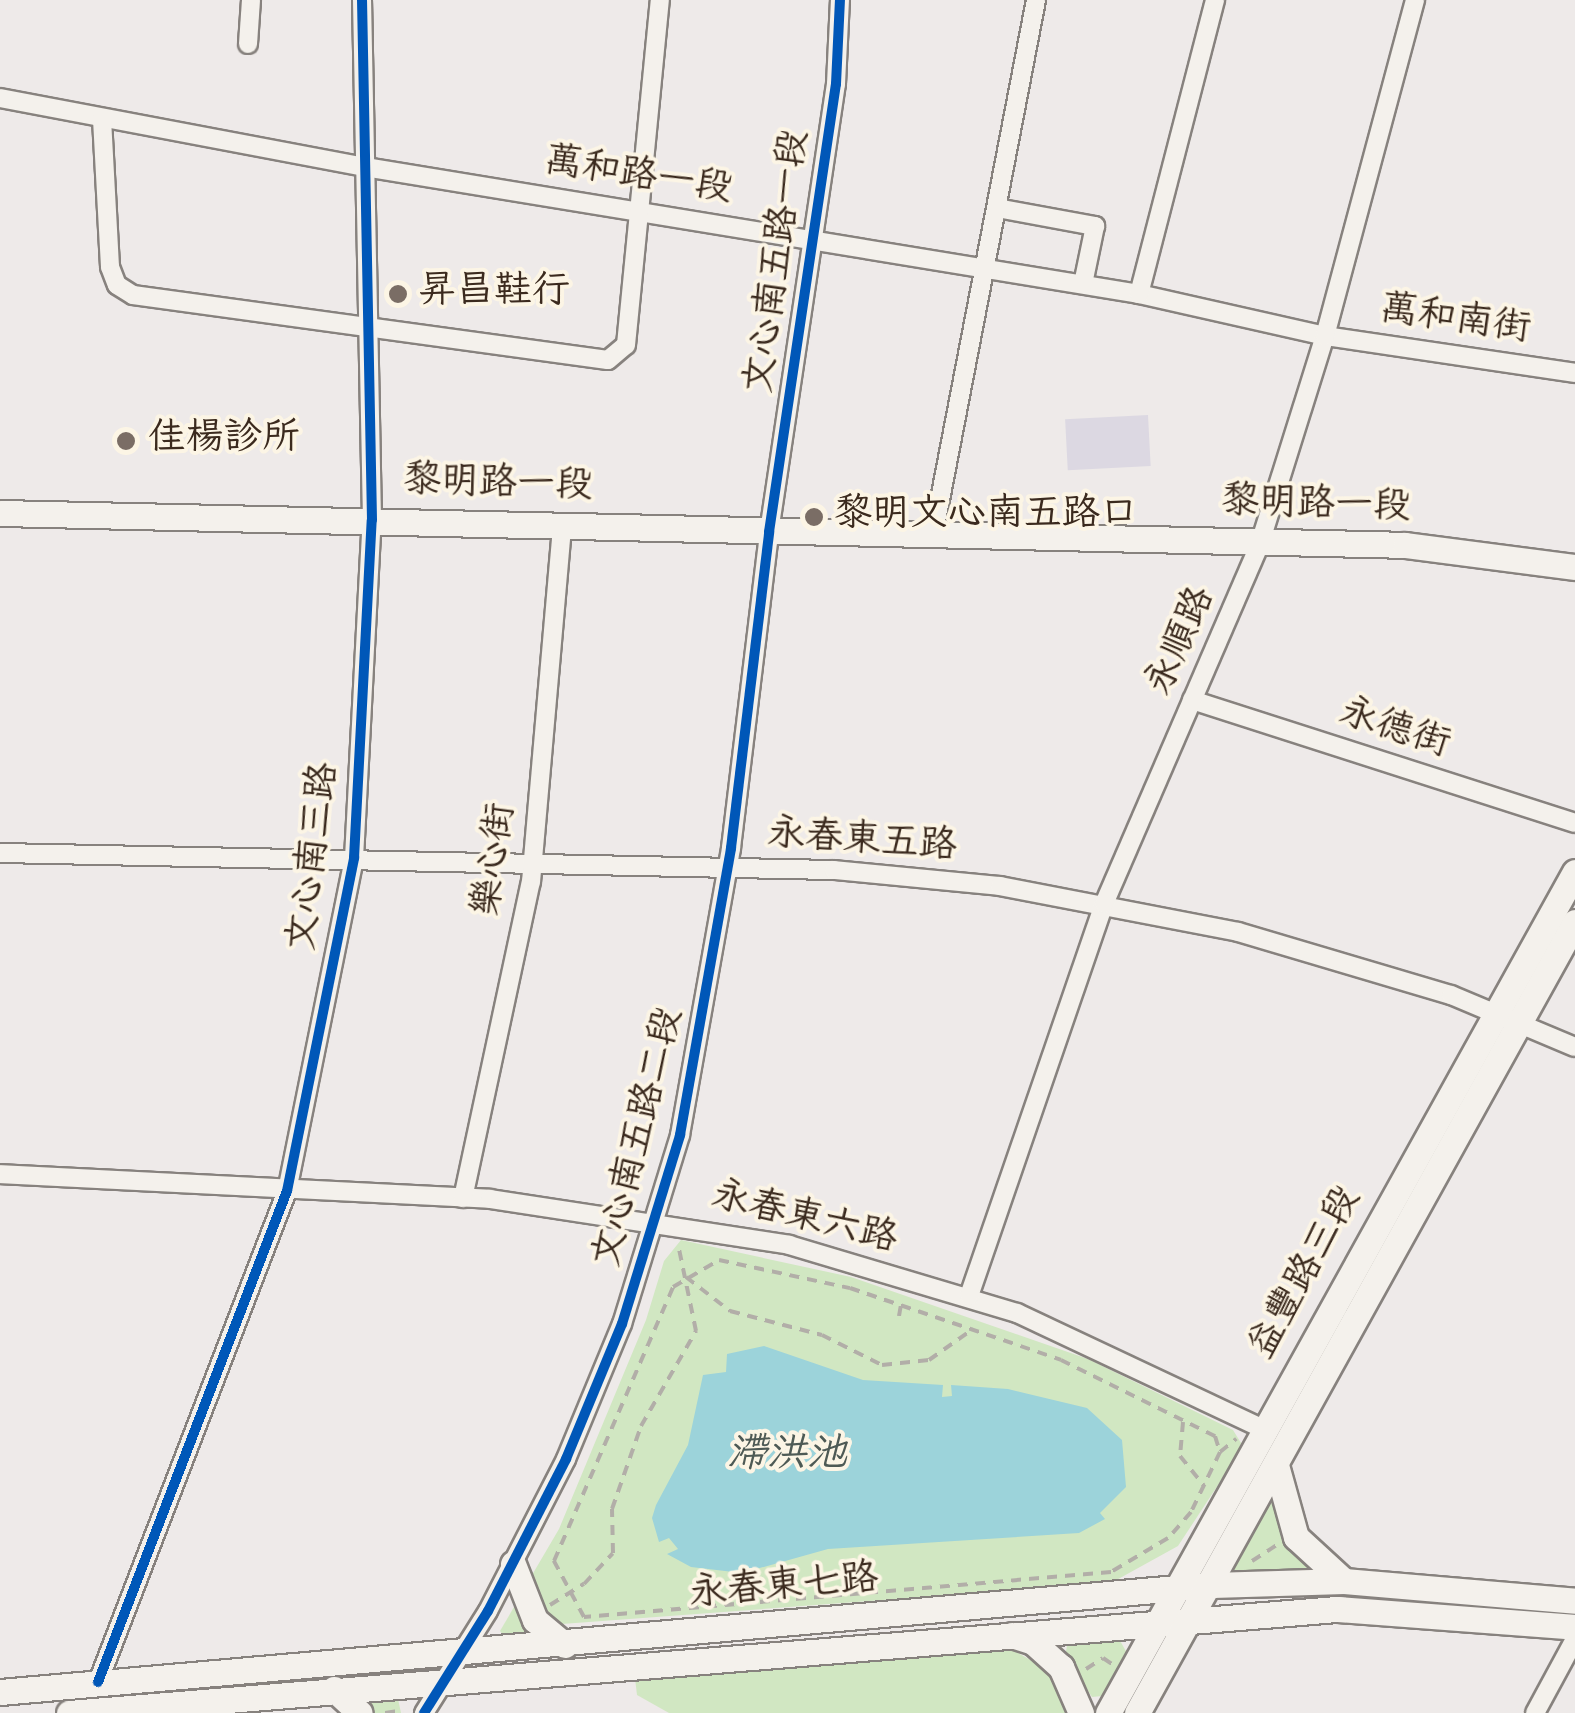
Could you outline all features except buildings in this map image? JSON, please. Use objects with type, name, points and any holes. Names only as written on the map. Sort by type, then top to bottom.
[{"type":"street","points":[[248,44],[250,0]]},
{"type":"street","name":"文心南三路","points":[[98,1682],[287,1190],[354,858],[372,520],[362,0]]},
{"type":"street","points":[[102,119],[110,267],[116,285],[133,295],[608,360],[626,346],[660,0]]},
{"type":"street","name":"文心南五路一段","points":[[769,532],[836,84],[840,0]]},
{"type":"street","points":[[933,536],[1036,0]]},
{"type":"street","points":[[1139,294],[1215,0]]},
{"type":"street","name":"永順路","points":[[969,1296],[1104,904],[1260,543],[1325,336],[1414,0]]},
{"type":"street","name":"萬和路一段","points":[[0,98],[365,167],[1139,294],[1325,336]]},
{"type":"street","points":[[997,208],[1096,226],[1083,284]]},
{"type":"street","name":"萬和南街","points":[[1325,336],[1575,373]]},
{"type":"street","name":"黎明路一段","points":[[0,512],[1405,545],[1575,567]]},
{"type":"street","name":"樂心街","points":[[463,1198],[532,865],[562,526]]},
{"type":"street","name":"文心南五路二段","points":[[424,1713],[513,1564],[586,1412],[656,1220],[695,1068],[727,868],[769,532]]},
{"type":"street","name":"永德街","points":[[1192,700],[1575,823]]},
{"type":"street","name":"永春東五路","points":[[0,854],[354,858],[906,876],[1104,904],[1238,932],[1496,1013],[1575,1046]]},
{"type":"street","name":"益豐路三段","points":[[1108,1713],[1575,872]]},
{"type":"street","name":"益豐路三段","points":[[1137,1713],[1212,1585],[1575,922]]},
{"type":"street","name":"永春東六路","points":[[0,1174],[463,1198],[656,1220],[789,1244],[969,1296],[1264,1429]]},
{"type":"street","points":[[1276,1465],[1296,1537],[1344,1582]]},
{"type":"street","points":[[513,1564],[536,1620],[565,1645]]},
{"type":"street","name":"永春東七路","points":[[0,1692],[1212,1585],[1344,1582],[1575,1601]]},
{"type":"street","name":"永春東七路","points":[[69,1713],[1338,1608],[1575,1627]]},
{"type":"street","points":[[1007,1634],[1033,1642],[1061,1666],[1081,1713]]},
{"type":"street","points":[[1535,1713],[1575,1639]]},
{"type":"street","points":[[334,1689],[360,1713]]},
{"type":"path","points":[[541,1610],[571,1593],[613,1553],[612,1509],[641,1426],[696,1331],[677,1242]]},
{"type":"path","points":[[1220,1452],[1215,1436],[1061,1360],[901,1305],[719,1260],[685,1276],[664,1302],[554,1561],[584,1617],[1111,1572],[1168,1538],[1204,1486],[1220,1452],[1238,1436]]},
{"type":"path","points":[[685,1276],[730,1311],[822,1335],[882,1365],[929,1360],[973,1329]]},
{"type":"path","points":[[792,1286],[794,1276]]},
{"type":"path","points":[[898,1316],[901,1305]]},
{"type":"path","points":[[942,1318],[945,1307]]},
{"type":"path","points":[[1184,1420],[1180,1456],[1204,1486]]},
{"type":"path","points":[[1246,1565],[1286,1539]]},
{"type":"path","points":[[1078,1674],[1103,1658],[1118,1668]]},
{"type":"green space","points":[[681,1240],[851,1277],[1088,1359],[1233,1430],[1241,1443],[1239,1453],[1178,1546],[1111,1583],[562,1624],[541,1609],[532,1575],[559,1529],[646,1320],[664,1261]]},
{"type":"green space","points":[[1271,1497],[1282,1531],[1317,1571],[1226,1577]]},
{"type":"green space","points":[[517,1602],[537,1634],[507,1639],[500,1631]]},
{"type":"green space","points":[[1119,1639],[1127,1653],[1102,1696],[1092,1697],[1065,1657],[1067,1646]]},
{"type":"green space","points":[[1013,1650],[1048,1670],[1072,1713],[669,1713],[637,1695],[635,1678]]},
{"type":"green space","points":[[398,1699],[401,1713],[371,1713],[363,1702]]},
{"type":"water","name":"滯洪池","points":[[764,1346],[863,1380],[943,1385],[942,1397],[952,1396],[951,1385],[1008,1389],[1087,1408],[1122,1440],[1126,1487],[1100,1513],[1105,1519],[1079,1533],[828,1549],[742,1573],[691,1567],[667,1554],[678,1549],[669,1538],[659,1542],[652,1518],[656,1505],[688,1445],[703,1375],[726,1372],[727,1354]]},
{"type":"cycle path","points":[[98,1682],[287,1191],[354,858],[372,520],[362,0]]},
{"type":"cycle path","points":[[424,1713],[488,1611],[566,1459],[622,1324],[680,1135],[731,848],[769,532],[836,84],[840,0]]},
{"type":"place","name":"昇昌鞋行","points":[[398,294]]},
{"type":"place","name":"佳楊診所","points":[[126,441]]},
{"type":"place","name":"黎明文心南五路口","points":[[814,517]]}]
